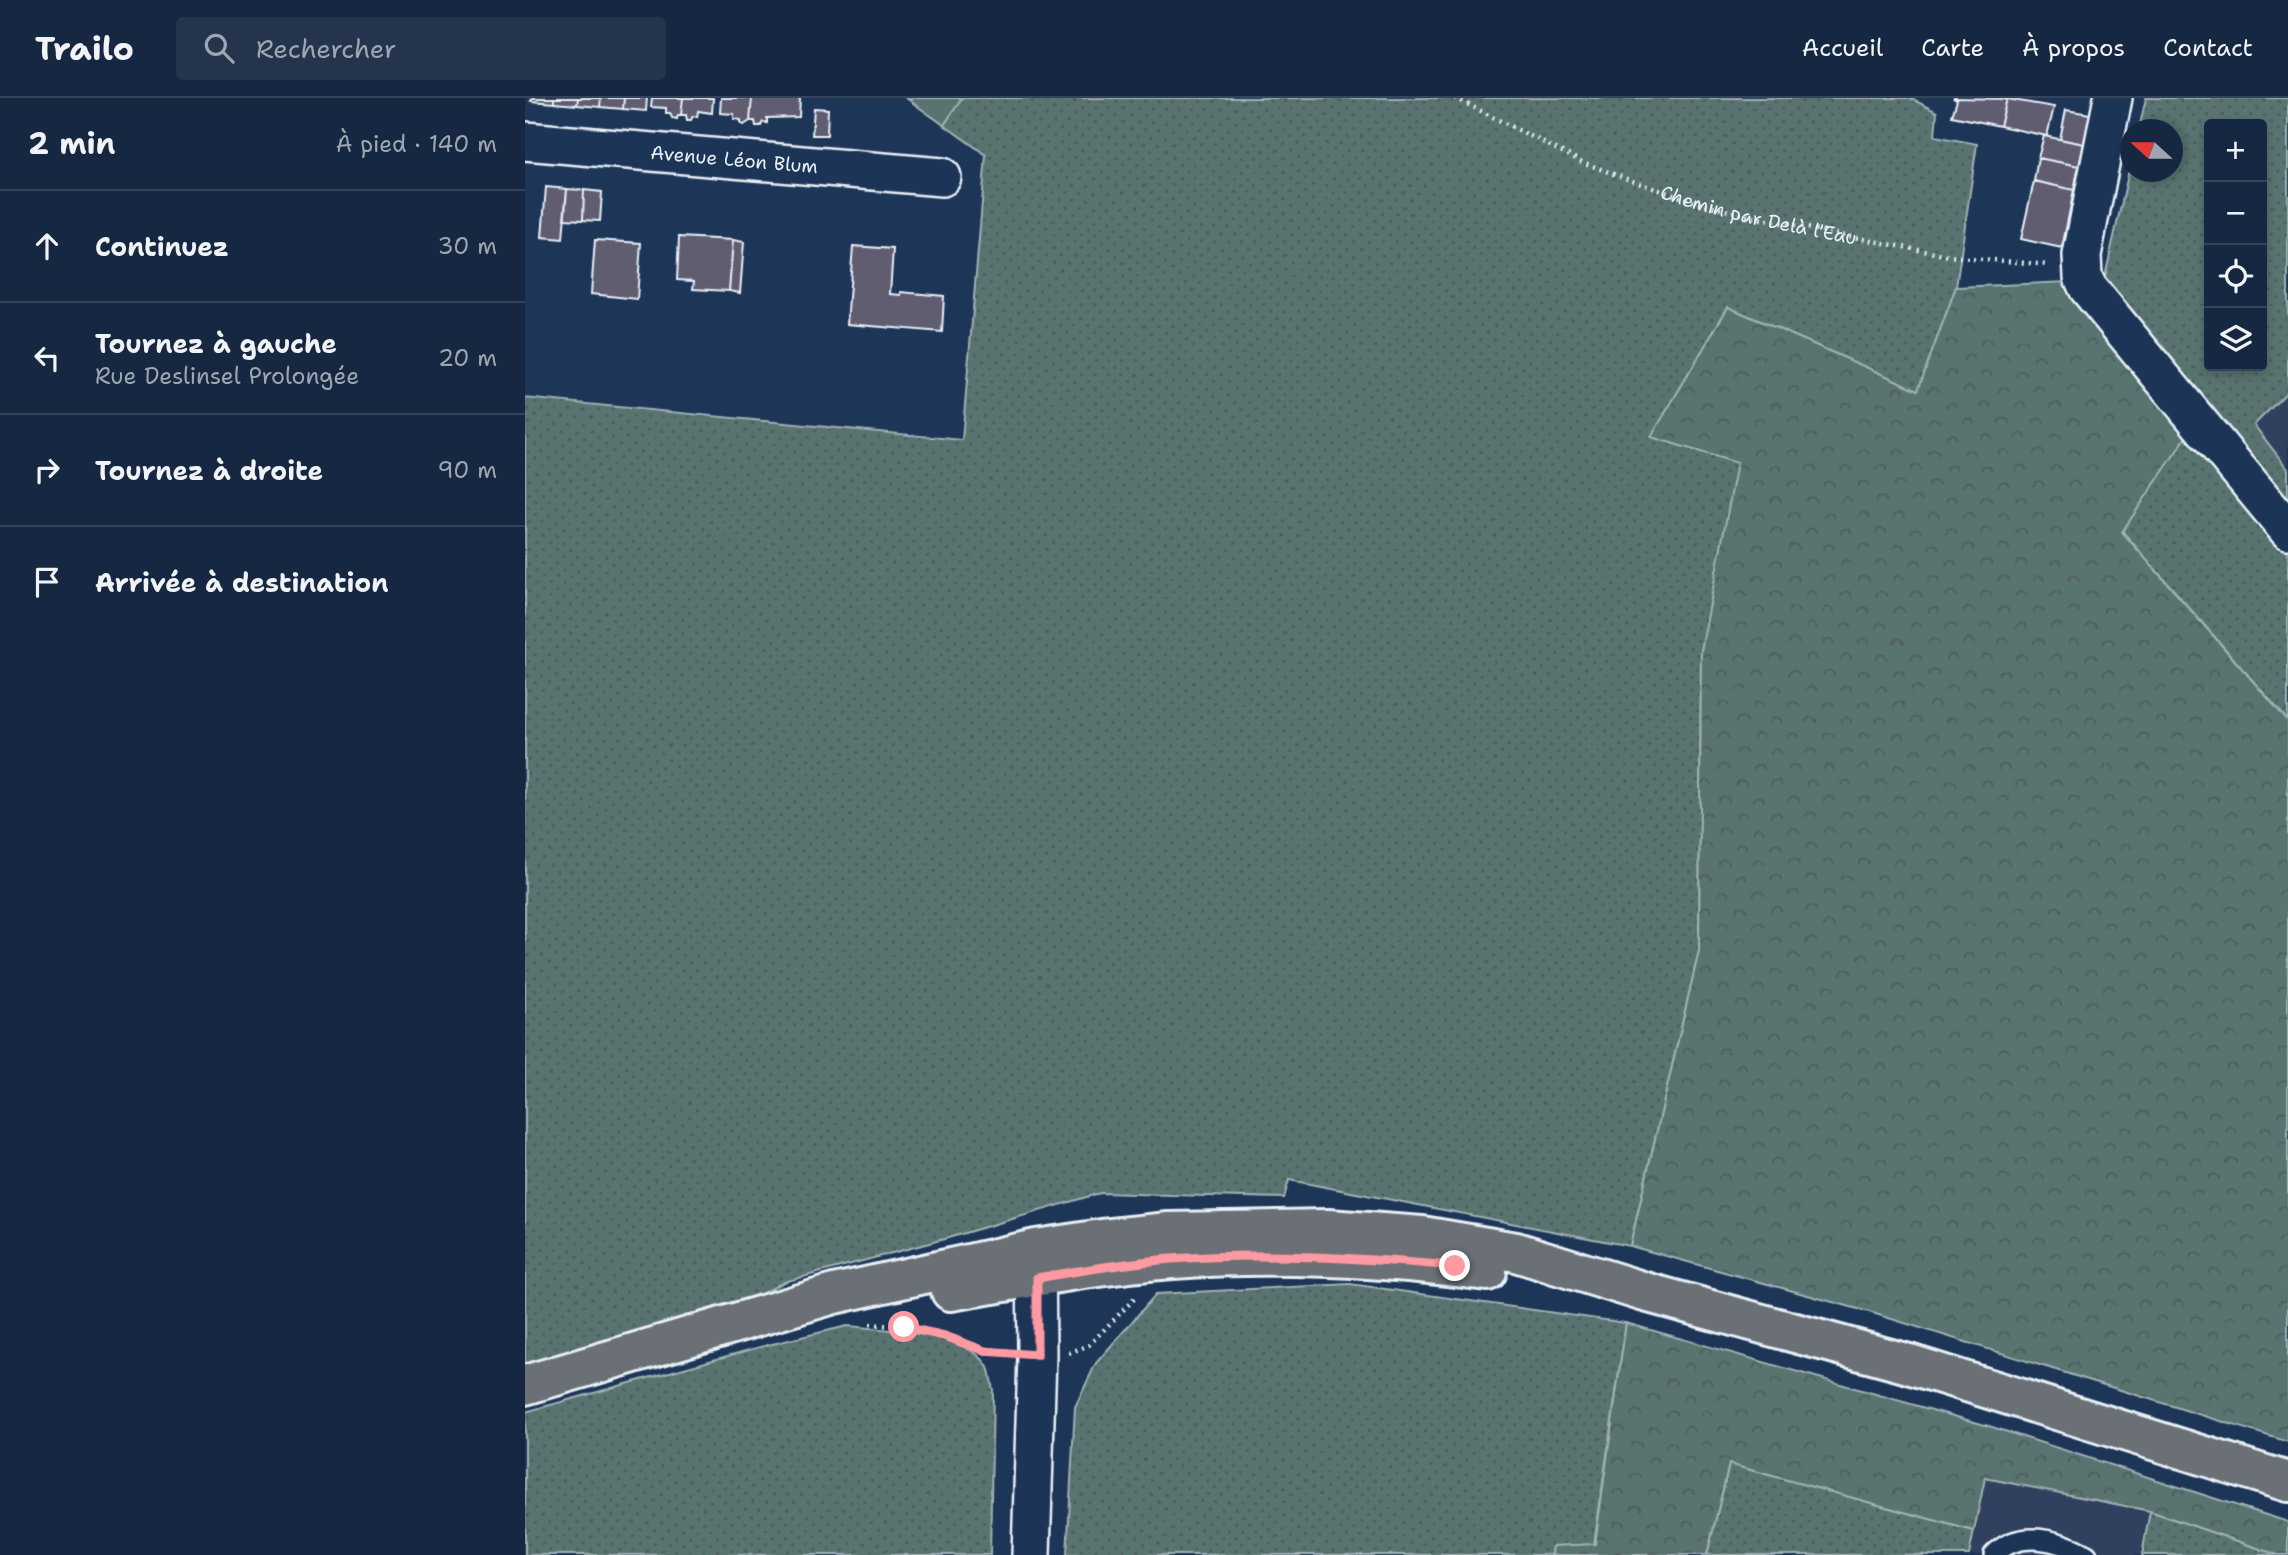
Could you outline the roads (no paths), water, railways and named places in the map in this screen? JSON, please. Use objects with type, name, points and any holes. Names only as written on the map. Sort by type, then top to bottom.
[{"type":"main road","points":[[525,1385],[834,1294],[1037,1263],[1102,1239],[1169,1232],[1296,1228],[1382,1232],[1460,1241],[1516,1252],[1645,1292],[1909,1363],[2288,1482]]},
{"type":"street","points":[[2113,98],[2082,267],[2088,288],[2288,530]]},
{"type":"street","name":"Avenue Léon Blum","points":[[525,141],[942,177]]},
{"type":"street","points":[[1031,1555],[1037,1263]]},
{"type":"lane","points":[[1994,1555],[2005,1545],[2029,1539],[2061,1543],[2087,1555]]}]
